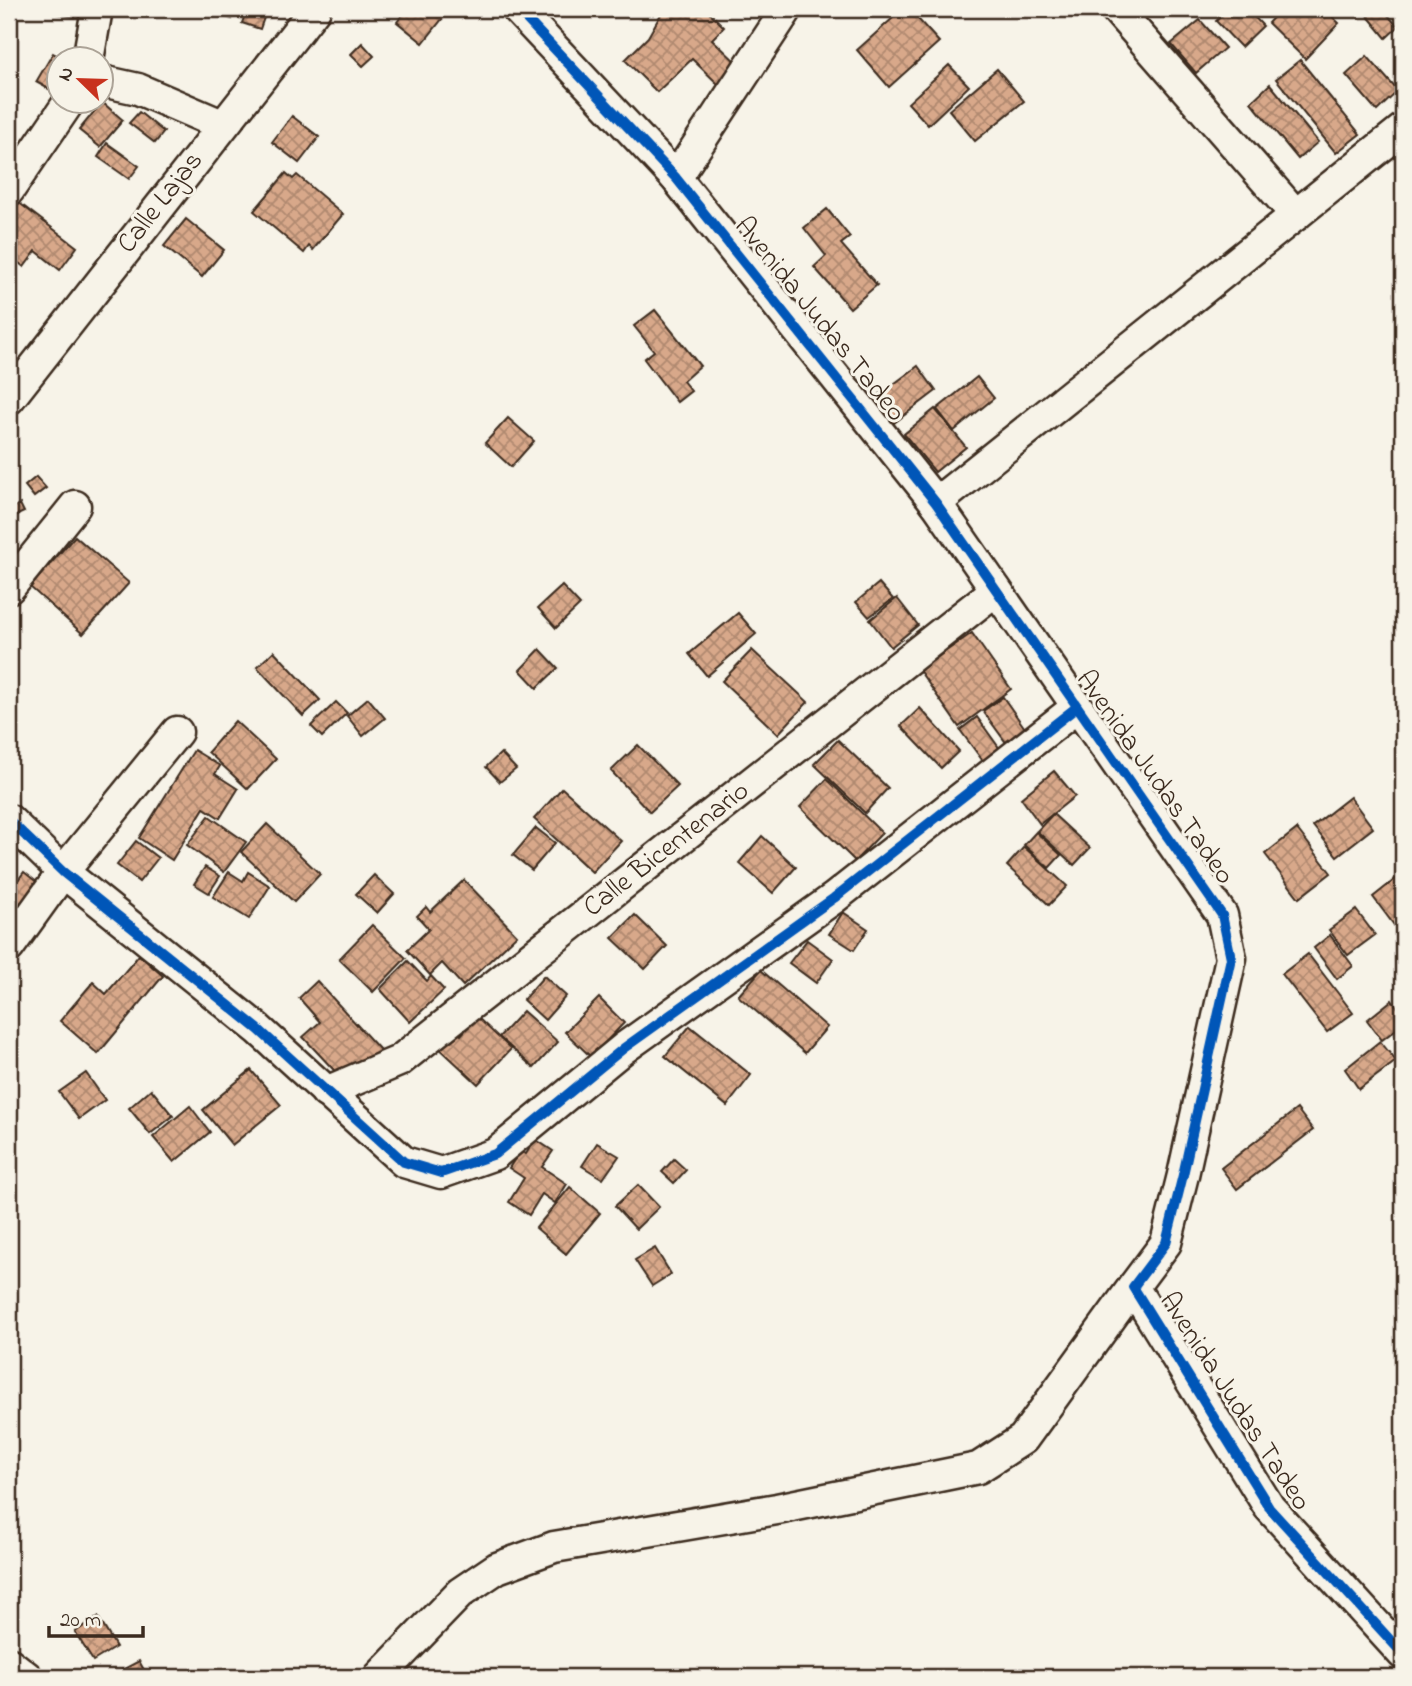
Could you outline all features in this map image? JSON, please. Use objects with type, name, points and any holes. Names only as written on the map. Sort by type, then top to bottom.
[{"type":"street","points":[[90,46],[97,9]]},
{"type":"street","name":"Calle Lajas","points":[[9,399],[315,9]]},
{"type":"street","name":"Avenida Judas Tadeo","points":[[517,9],[676,178],[936,503],[1222,915],[1231,958],[1166,1243],[1133,1287],[1269,1507],[1403,1654]]},
{"type":"street","points":[[676,178],[788,9]]},
{"type":"street","points":[[1116,9],[1296,215]]},
{"type":"street","points":[[116,84],[138,89],[222,125]]},
{"type":"street","points":[[9,190],[59,116]]},
{"type":"street","points":[[936,503],[1403,129]]},
{"type":"street","points":[[9,587],[75,506]]},
{"type":"street","name":"Calle Bicentenario","points":[[326,1092],[399,1062],[996,590]]},
{"type":"street","points":[[9,820],[63,872],[258,1030],[404,1162],[441,1173],[495,1154],[624,1048],[834,898],[1077,706]]},
{"type":"street","points":[[9,947],[63,872],[177,732]]},
{"type":"street","points":[[379,1677],[460,1594],[497,1568],[554,1547],[777,1509],[978,1468],[1023,1439],[1133,1287]]},
{"type":"street","points":[[9,1664],[27,1677]]},
{"type":"building","points":[[38,9],[76,9],[74,17]]},
{"type":"building","points":[[210,9],[235,9],[232,19],[209,12]]},
{"type":"building","points":[[247,9],[267,9],[260,29],[242,23]]},
{"type":"building","points":[[407,9],[450,9],[423,43],[397,22]]},
{"type":"building","points":[[664,9],[714,9],[710,13],[724,27],[712,39],[739,65],[720,86],[692,59],[657,92],[625,60],[648,37]]},
{"type":"building","points":[[903,9],[909,9],[939,42],[889,87],[857,50]]},
{"type":"building","points":[[1229,9],[1247,9],[1263,26],[1241,47],[1216,21]]},
{"type":"building","points":[[1281,9],[1324,9],[1339,23],[1305,59],[1268,23]]},
{"type":"building","points":[[1374,9],[1395,9],[1388,15],[1398,27],[1386,38],[1367,15]]},
{"type":"building","points":[[1200,20],[1225,48],[1196,73],[1171,44]]},
{"type":"building","points":[[362,43],[374,56],[363,66],[351,54]]},
{"type":"building","points":[[1367,56],[1398,91],[1377,111],[1346,75]]},
{"type":"building","points":[[1300,60],[1360,134],[1336,153],[1276,79]]},
{"type":"building","points":[[46,65],[46,87],[36,82]]},
{"type":"building","points":[[949,65],[969,86],[928,125],[908,103]]},
{"type":"building","points":[[997,69],[1024,101],[975,141],[949,110]]},
{"type":"building","points":[[1270,84],[1318,142],[1298,159],[1251,102]]},
{"type":"building","points":[[139,112],[164,132],[155,143],[129,123]]},
{"type":"building","points":[[116,114],[123,120],[100,147],[79,130],[90,116]]},
{"type":"building","points":[[292,116],[319,137],[299,163],[272,142]]},
{"type":"building","points":[[107,143],[139,166],[129,179],[98,157]]},
{"type":"building","points":[[286,173],[293,179],[297,175],[343,214],[313,250],[309,246],[304,253],[254,211]]},
{"type":"building","points":[[18,202],[77,247],[60,270],[36,251],[24,267],[9,255],[9,214]]},
{"type":"building","points":[[827,209],[850,237],[841,244],[877,285],[850,308],[814,267],[826,256],[804,228]]},
{"type":"building","points":[[186,219],[224,250],[202,277],[164,246]]},
{"type":"building","points":[[655,310],[700,366],[683,381],[691,391],[677,402],[644,359],[654,351],[634,326]]},
{"type":"building","points":[[918,366],[936,391],[886,429],[867,404]]},
{"type":"building","points":[[977,377],[994,398],[954,431],[937,409]]},
{"type":"building","points":[[935,409],[966,447],[935,472],[904,434]]},
{"type":"building","points":[[508,418],[534,441],[511,467],[485,443]]},
{"type":"building","points":[[36,477],[46,488],[34,497],[25,486]]},
{"type":"building","points":[[20,504],[24,512],[9,519],[9,509]]},
{"type":"building","points":[[75,536],[129,583],[83,634],[30,587]]},
{"type":"building","points":[[879,583],[893,599],[869,617],[856,602]]},
{"type":"building","points":[[562,586],[580,605],[556,628],[538,608]]},
{"type":"building","points":[[897,598],[918,625],[891,647],[870,620]]},
{"type":"building","points":[[738,613],[756,634],[707,676],[689,654]]},
{"type":"building","points":[[972,633],[1011,689],[959,727],[919,670]]},
{"type":"building","points":[[540,649],[558,668],[537,688],[520,670]]},
{"type":"building","points":[[752,650],[808,702],[778,734],[722,681]]},
{"type":"building","points":[[274,651],[320,700],[303,716],[257,667]]},
{"type":"building","points":[[1003,697],[1029,734],[1010,748],[983,711]]},
{"type":"building","points":[[368,698],[385,718],[363,736],[347,716]]},
{"type":"building","points":[[336,702],[347,713],[322,737],[311,726]]},
{"type":"building","points":[[920,708],[959,751],[941,768],[901,726]]},
{"type":"building","points":[[977,717],[1000,749],[983,761],[960,730]]},
{"type":"building","points":[[235,721],[276,759],[248,789],[208,752]]},
{"type":"building","points":[[838,740],[888,788],[865,813],[814,764]]},
{"type":"building","points":[[638,745],[678,786],[650,812],[611,771]]},
{"type":"building","points":[[194,750],[220,766],[215,774],[238,789],[220,818],[204,808],[172,860],[139,838]]},
{"type":"building","points":[[501,753],[516,769],[500,782],[486,767]]},
{"type":"building","points":[[1054,771],[1075,796],[1040,824],[1021,798]]},
{"type":"building","points":[[827,779],[882,833],[855,861],[800,807]]},
{"type":"building","points":[[562,788],[621,841],[592,872],[534,819]]},
{"type":"building","points":[[1350,797],[1373,828],[1337,856],[1313,826]]},
{"type":"building","points":[[1053,814],[1090,848],[1074,865],[1037,831]]},
{"type":"building","points":[[209,816],[246,842],[224,872],[187,845]]},
{"type":"building","points":[[267,824],[320,874],[294,902],[241,852]]},
{"type":"building","points":[[536,828],[555,843],[532,870],[513,855]]},
{"type":"building","points":[[1297,829],[1331,873],[1299,898],[1265,854]]},
{"type":"building","points":[[1036,832],[1061,855],[1049,868],[1024,845]]},
{"type":"building","points":[[762,836],[796,867],[773,893],[739,863]]},
{"type":"building","points":[[136,841],[158,858],[139,882],[117,865]]},
{"type":"building","points":[[1024,847],[1067,886],[1049,905],[1007,866]]},
{"type":"building","points":[[205,867],[220,876],[209,893],[194,884]]},
{"type":"building","points":[[24,872],[43,887],[24,912],[9,901],[9,892]]},
{"type":"building","points":[[229,872],[243,881],[248,872],[270,886],[249,919],[213,897]]},
{"type":"building","points":[[1403,873],[1403,917],[1394,925],[1373,897]]},
{"type":"building","points":[[374,875],[394,894],[377,913],[356,894]]},
{"type":"building","points":[[464,880],[517,935],[463,986],[442,963],[430,975],[407,950],[429,929],[417,916],[426,907],[430,912]]},
{"type":"building","points":[[1356,910],[1375,935],[1348,955],[1329,930]]},
{"type":"building","points":[[843,912],[868,929],[854,950],[829,934]]},
{"type":"building","points":[[635,915],[667,946],[645,969],[612,938]]},
{"type":"building","points":[[372,925],[406,958],[373,992],[339,959]]},
{"type":"building","points":[[1330,935],[1353,966],[1337,979],[1314,948]]},
{"type":"building","points":[[807,940],[833,959],[816,983],[789,963]]},
{"type":"building","points":[[1308,954],[1353,1013],[1327,1032],[1282,974]]},
{"type":"building","points":[[139,955],[163,976],[98,1054],[60,1021],[93,982],[106,994]]},
{"type":"building","points":[[408,961],[427,981],[431,976],[444,990],[410,1022],[380,989]]},
{"type":"building","points":[[761,970],[827,1027],[805,1053],[738,996]]},
{"type":"building","points":[[544,976],[566,996],[545,1020],[523,1000]]},
{"type":"building","points":[[317,981],[380,1050],[345,1082],[303,1037],[320,1022],[299,998]]},
{"type":"building","points":[[599,998],[624,1023],[591,1057],[565,1032]]},
{"type":"building","points":[[1392,1000],[1403,1015],[1403,1024],[1382,1040],[1367,1020]]},
{"type":"building","points":[[523,1011],[558,1042],[534,1068],[499,1037]]},
{"type":"building","points":[[477,1017],[511,1049],[478,1084],[437,1046],[454,1028],[461,1035]]},
{"type":"building","points":[[690,1026],[751,1075],[727,1106],[665,1056]]},
{"type":"building","points":[[1380,1041],[1396,1061],[1359,1089],[1345,1069]]},
{"type":"building","points":[[251,1070],[281,1105],[232,1145],[203,1110]]},
{"type":"building","points":[[86,1073],[105,1100],[79,1119],[59,1092]]},
{"type":"building","points":[[151,1089],[173,1116],[150,1134],[129,1108]]},
{"type":"building","points":[[190,1106],[210,1132],[174,1162],[153,1137]]},
{"type":"building","points":[[1297,1109],[1313,1130],[1237,1189],[1221,1168]]},
{"type":"building","points":[[535,1139],[553,1151],[542,1167],[567,1184],[555,1203],[542,1194],[529,1215],[509,1202],[524,1178],[509,1168],[520,1151],[526,1154]]},
{"type":"building","points":[[597,1143],[619,1156],[603,1179],[582,1166]]},
{"type":"building","points":[[674,1159],[686,1170],[674,1183],[662,1172]]},
{"type":"building","points":[[638,1185],[659,1207],[636,1229],[615,1206]]},
{"type":"building","points":[[570,1187],[600,1213],[566,1254],[536,1228]]},
{"type":"building","points":[[655,1248],[671,1274],[652,1286],[635,1260]]},
{"type":"building","points":[[98,1617],[116,1647],[93,1661],[75,1632]]},
{"type":"building","points":[[139,1661],[148,1677],[109,1677]]},
{"type":"cycle path","points":[[517,9],[676,178],[936,503],[1222,915],[1231,958],[1183,1175],[1166,1243],[1133,1287],[1269,1507],[1403,1654]]},
{"type":"cycle path","points":[[9,820],[63,872],[258,1029],[404,1162],[441,1173],[495,1154],[624,1048],[834,898],[1077,707]]}]
